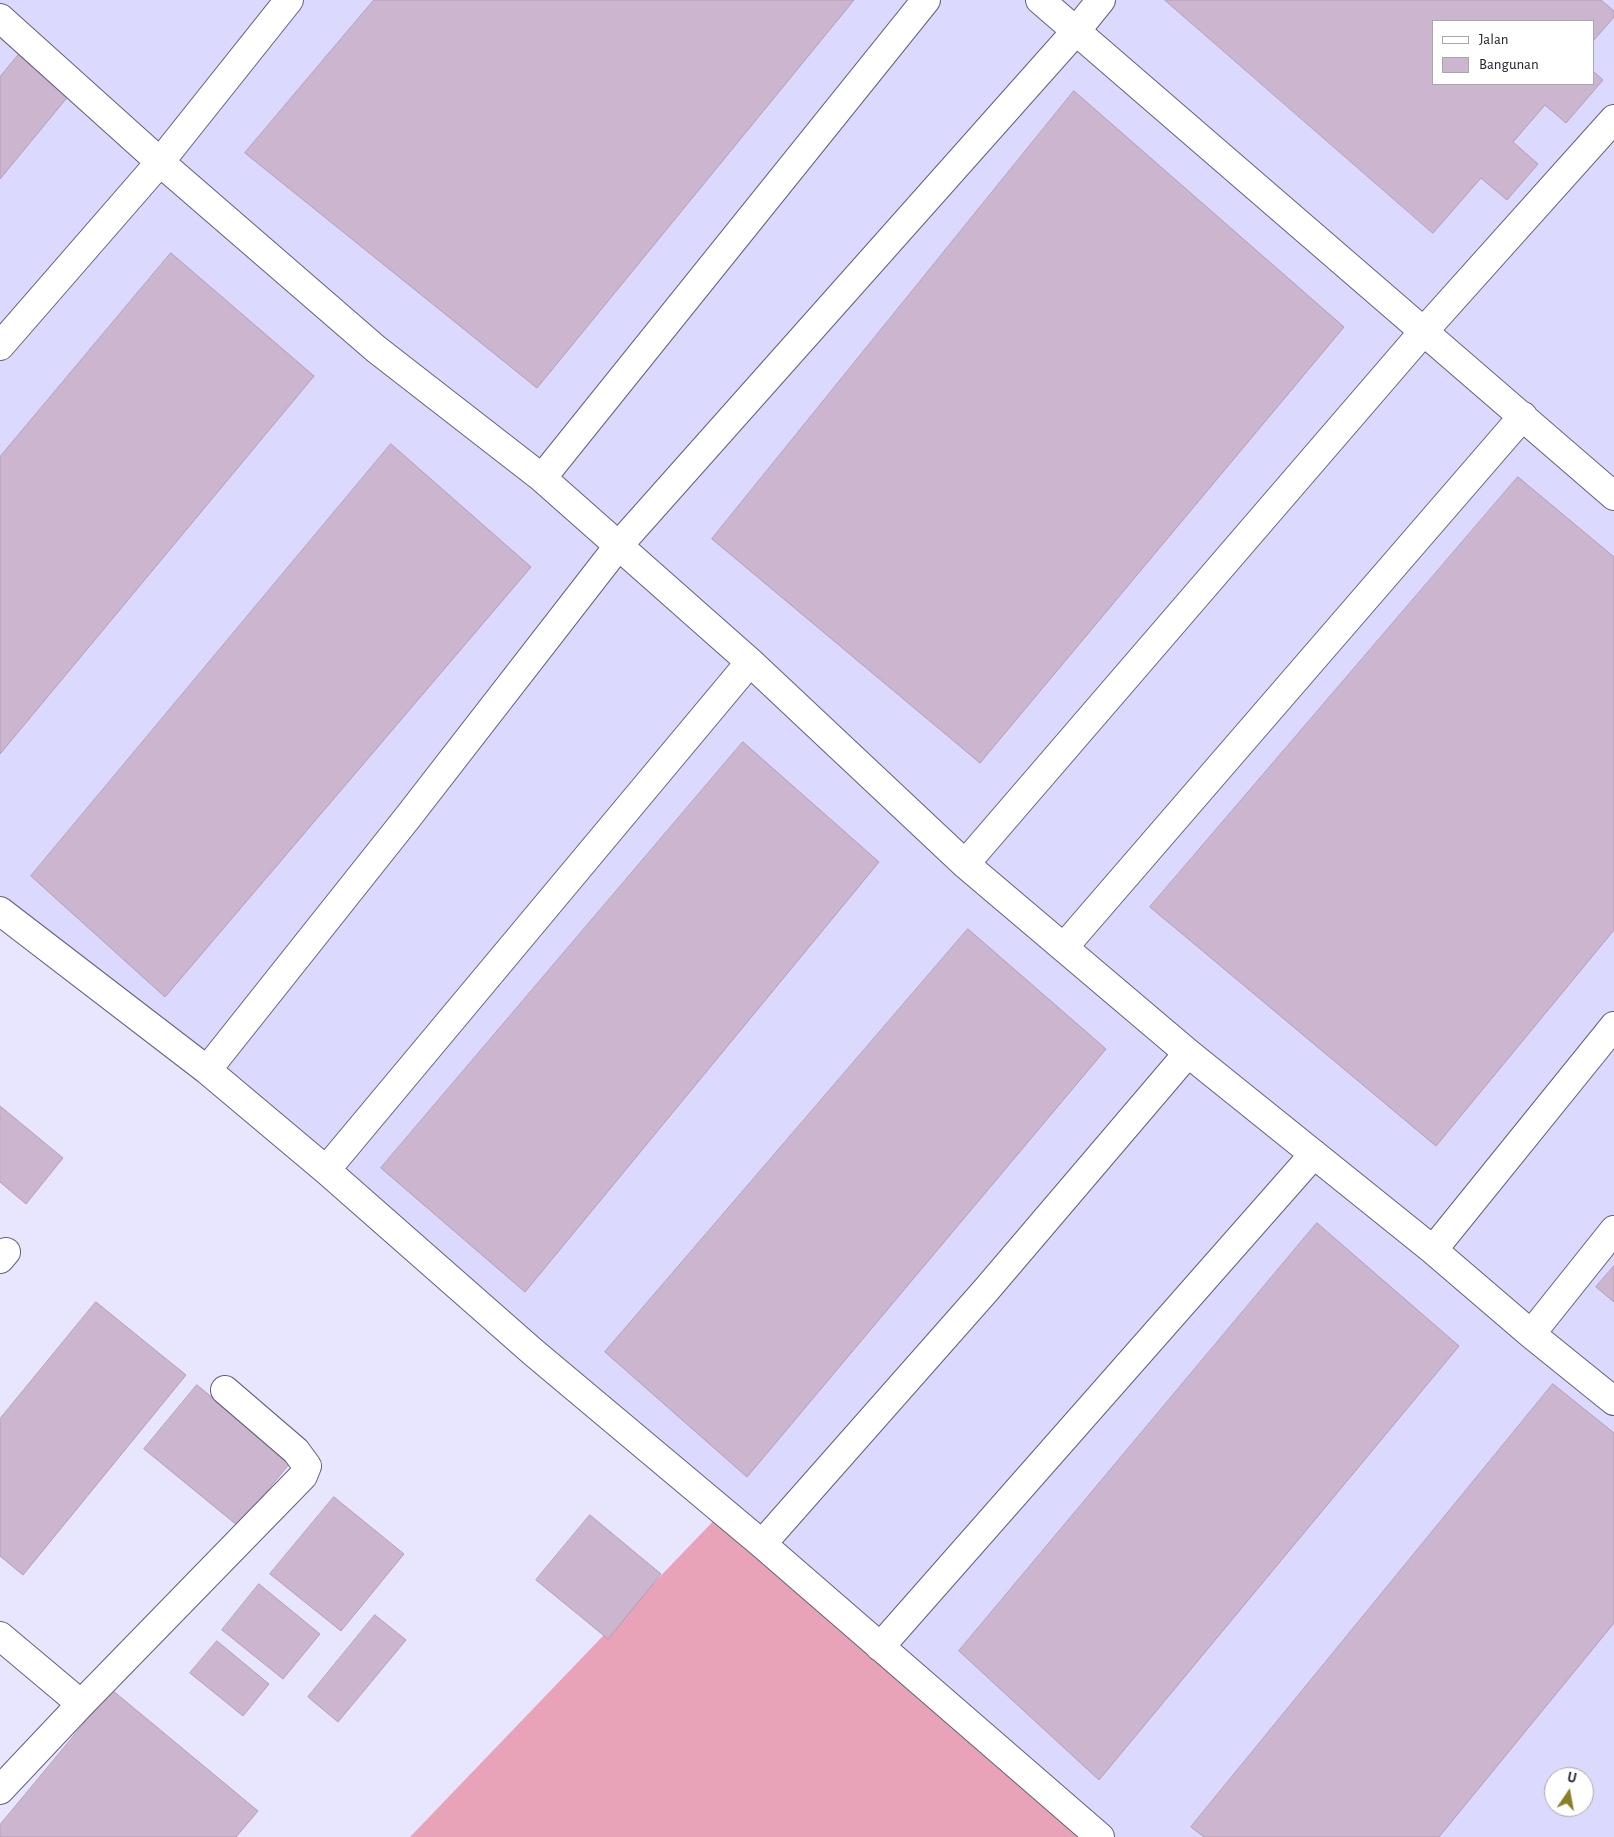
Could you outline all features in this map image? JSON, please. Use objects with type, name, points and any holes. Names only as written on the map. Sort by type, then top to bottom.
[{"type":"lane","points":[[0,346],[160,162],[289,0]]},
{"type":"lane","points":[[542,478],[926,0]]},
{"type":"lane","points":[[1040,0],[1614,496]]},
{"type":"lane","points":[[207,1070],[414,809],[619,545],[1076,32],[1101,0]]},
{"type":"lane","points":[[0,18],[160,162],[376,349],[542,478],[619,545],[750,662],[965,864],[1188,1052],[1433,1250],[1530,1334],[1614,1401]]},
{"type":"lane","points":[[965,864],[1424,331],[1614,119]]},
{"type":"lane","points":[[1064,947],[1523,416]]},
{"type":"lane","points":[[326,1170],[750,662]]},
{"type":"lane","points":[[0,910],[207,1070],[326,1170],[533,1352],[762,1544],[1100,1837]]},
{"type":"lane","points":[[1433,1250],[1614,1026]]},
{"type":"lane","points":[[762,1544],[987,1289],[1188,1052]]},
{"type":"lane","points":[[880,1647],[1314,1154]]},
{"type":"lane","points":[[1530,1334],[1614,1230]]},
{"type":"lane","points":[[1,1788],[303,1476],[307,1466],[296,1451],[225,1390]]},
{"type":"lane","points":[[0,1636],[81,1704]]},
{"type":"shaded area","points":[[0,0],[1614,0],[1614,1837],[1100,1837],[0,911]]},
{"type":"shaded area","points":[[722,1512],[1100,1837],[410,1837]]},
{"type":"building","points":[[374,0],[854,0],[537,388],[245,153]]},
{"type":"building","points":[[1165,0],[1601,0],[1614,11],[1614,17],[1594,40],[1594,20],[1432,20],[1432,85],[1594,85],[1594,72],[1603,80],[1566,123],[1545,105],[1513,142],[1538,164],[1507,200],[1481,178],[1433,233]]},
{"type":"building","points":[[25,47],[75,88],[0,179],[0,77]]},
{"type":"building","points":[[1074,91],[1344,327],[980,763],[712,539]]},
{"type":"building","points":[[171,253],[314,376],[0,754],[0,457]]},
{"type":"building","points":[[391,444],[531,567],[165,997],[31,876]]},
{"type":"building","points":[[1518,477],[1614,557],[1614,930],[1436,1146],[1150,907]]},
{"type":"building","points":[[743,742],[879,862],[525,1292],[381,1168]]},
{"type":"building","points":[[968,929],[1106,1049],[747,1477],[605,1352]]},
{"type":"building","points":[[0,1106],[63,1158],[26,1204],[0,1182]]},
{"type":"building","points":[[1317,1223],[1459,1346],[1099,1780],[959,1651]]},
{"type":"building","points":[[1614,1266],[1614,1302],[1596,1287]]},
{"type":"building","points":[[96,1302],[186,1375],[23,1575],[0,1556],[0,1419]]},
{"type":"building","points":[[1553,1384],[1614,1433],[1614,1623],[1439,1837],[1204,1837],[1191,1827]]},
{"type":"building","points":[[197,1385],[291,1462],[238,1526],[144,1449]]},
{"type":"building","points":[[334,1497],[404,1554],[341,1631],[270,1574]]},
{"type":"building","points":[[590,1515],[661,1574],[608,1639],[536,1580]]},
{"type":"building","points":[[259,1584],[320,1634],[283,1679],[222,1630]]},
{"type":"building","points":[[375,1615],[406,1640],[338,1722],[308,1697]]},
{"type":"building","points":[[217,1641],[269,1684],[243,1716],[190,1673]]},
{"type":"building","points":[[112,1690],[258,1811],[236,1837],[0,1837],[0,1825]]}]
